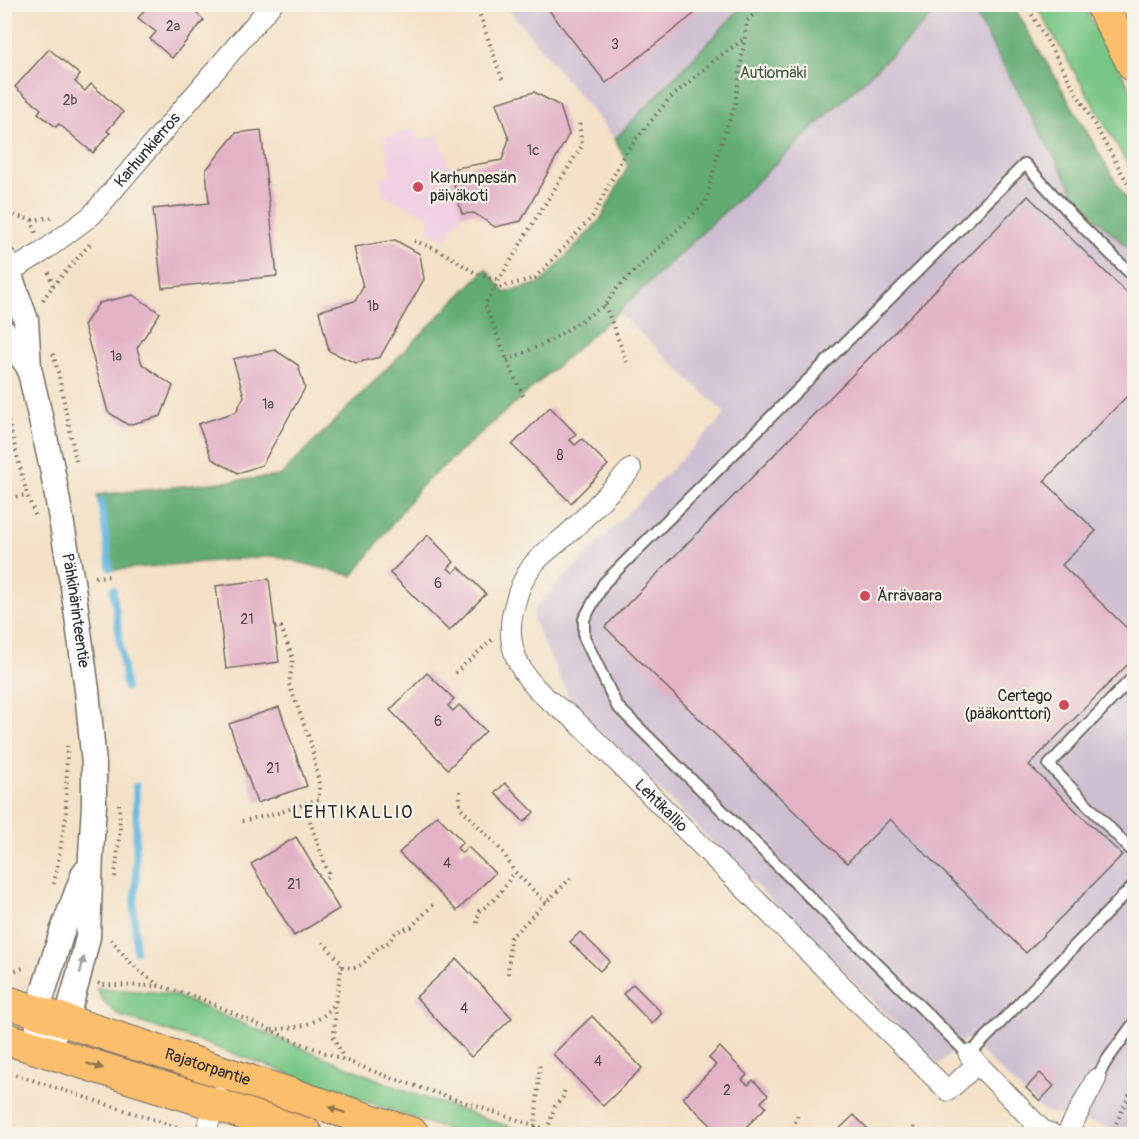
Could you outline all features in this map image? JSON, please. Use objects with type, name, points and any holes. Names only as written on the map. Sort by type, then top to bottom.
[{"type":"main road","points":[[1101,4],[1134,66]]},
{"type":"main road","name":"Rajatorpantie","points":[[4,1001],[413,1134]]},
{"type":"main road","name":"Rajatorpantie","points":[[4,1038],[306,1134]]},
{"type":"street","name":"Karhunkierros","points":[[6,269],[41,253],[92,215],[272,4]]},
{"type":"street","name":"Pähkinärinteentie","points":[[6,269],[26,320],[29,368],[52,468],[73,587],[87,690],[94,765],[88,937],[78,978],[52,1016],[39,1049]]},
{"type":"street","name":"Pähkinärinteentie","points":[[4,332],[29,368]]},
{"type":"street","name":"Lehtikallio","points":[[631,469],[571,530],[532,565],[523,581],[512,613],[511,630],[512,646],[520,668],[532,686],[553,705],[572,717],[948,1091],[973,1059]]},
{"type":"street","name":"Pähkinärinteentie","points":[[52,1016],[50,970],[91,854]]},
{"type":"street","points":[[973,1059],[1042,1130],[1052,1134]]},
{"type":"street","points":[[198,1133],[215,1104],[224,1073]]},
{"type":"street","points":[[1067,1134],[1096,1078]]},
{"type":"lane","points":[[1134,277],[1078,222],[1025,164],[604,583],[584,619],[584,637],[617,706],[973,1059],[1134,885]]},
{"type":"lane","points":[[1134,676],[1049,765],[1134,853]]},
{"type":"lane","points":[[1096,1078],[1134,1023]]},
{"type":"path","points":[[476,4],[502,79]]},
{"type":"path","points":[[507,360],[550,341],[604,305],[616,289],[706,202],[719,149],[735,105],[747,21],[764,4]]},
{"type":"path","points":[[1026,4],[1134,194]]},
{"type":"path","points":[[494,289],[535,278],[593,216],[626,153],[668,100],[716,59],[745,38]]},
{"type":"path","points":[[523,396],[485,304],[582,146],[579,121]]},
{"type":"path","points":[[414,241],[425,244],[489,279],[500,279]]},
{"type":"path","points":[[604,305],[627,362]]},
{"type":"path","points":[[4,404],[27,495],[38,522]]},
{"type":"path","points":[[4,498],[27,495]]},
{"type":"path","points":[[95,577],[113,576]]},
{"type":"path","points":[[242,821],[278,813],[319,799],[319,784],[311,743],[290,684],[293,659],[281,627],[274,628]]},
{"type":"path","points":[[454,674],[497,636],[511,630]]},
{"type":"path","points":[[53,886],[66,817],[67,740]]},
{"type":"path","points":[[460,791],[460,807],[503,852],[514,871],[546,903]]},
{"type":"path","points":[[304,804],[329,876],[322,880]]},
{"type":"path","points":[[477,922],[479,911],[491,904],[506,886],[514,871]]},
{"type":"path","points":[[508,974],[510,938],[573,876]]},
{"type":"path","points":[[342,967],[354,968],[363,964],[378,948],[389,942],[396,932],[411,927],[432,905]]},
{"type":"path","points":[[105,931],[121,954],[140,973],[160,986]]},
{"type":"path","points":[[323,942],[342,964],[338,980],[334,1037],[344,1059]]},
{"type":"path","points":[[4,970],[9,972],[32,965],[50,970]]},
{"type":"path","points":[[78,978],[103,985],[160,986],[200,998],[271,1030],[386,1076],[560,1134]]},
{"type":"path","points":[[271,1030],[299,1027],[316,1021],[327,1013],[336,1000]]},
{"type":"path","points":[[535,1126],[540,1063]]},
{"type":"path","points":[[4,1071],[198,1133]]},
{"type":"path","points":[[1111,1134],[1134,1085]]},
{"type":"path","points":[[547,1131],[555,1106],[563,1097],[565,1088]]},
{"type":"path","points":[[791,1134],[798,1114]]},
{"type":"path","points":[[4,1125],[22,1134]]},
{"type":"path","points":[[912,1134],[914,1125]]},
{"type":"shaded area","points":[[505,5],[744,5],[615,139]]},
{"type":"shaded area","points":[[944,5],[970,5],[1081,205],[1134,253],[1134,1134],[1043,1111],[966,1038],[938,1065],[572,703],[533,620],[534,608],[726,414],[618,312]]},
{"type":"shaded area","name":"Karhunpesän päiväkoti","points":[[414,129],[418,140],[439,135],[450,169],[462,214],[445,240],[429,231],[430,217],[383,195],[381,178],[391,174],[384,137]]},
{"type":"green space","name":"Autiomäki","points":[[744,5],[944,5],[618,312],[420,487],[353,576],[274,556],[113,570],[97,495],[280,476],[486,269],[505,293],[541,283],[600,220],[628,166],[615,139]]},
{"type":"green space","points":[[970,5],[1013,5],[1134,213],[1134,253],[1081,205]]},
{"type":"green space","points":[[1036,5],[1083,5],[1134,95],[1134,175]]},
{"type":"green space","points":[[96,988],[174,995],[408,1092],[531,1134],[462,1134],[430,1124],[201,1042],[121,1016],[106,1004]]},
{"type":"building","points":[[149,4],[205,4],[197,14],[204,20],[172,58],[150,39],[156,32],[138,18]]},
{"type":"building","points":[[544,4],[703,4],[704,6],[606,83]]},
{"type":"building","points":[[49,49],[80,75],[75,82],[85,91],[91,84],[123,112],[107,131],[110,133],[93,153],[59,124],[56,127],[38,113],[41,109],[15,87]]},
{"type":"building","points":[[534,92],[560,106],[569,134],[521,221],[495,227],[474,213],[462,214],[450,169],[502,160],[509,139],[496,103]]},
{"type":"building","points":[[261,130],[277,276],[162,288],[153,209],[209,203],[206,170],[236,133]]},
{"type":"building","name":"Ärrävaara","points":[[1028,196],[1134,300],[1134,389],[1044,481],[1096,531],[1062,565],[1134,635],[1134,658],[1029,765],[1122,855],[1026,953],[890,819],[847,863],[605,627]]},
{"type":"building","points":[[395,240],[420,254],[424,279],[380,357],[356,363],[329,351],[319,311],[355,301],[363,287],[354,247]]},
{"type":"building","points":[[133,295],[160,313],[137,348],[142,364],[173,386],[161,416],[128,425],[108,412],[84,325],[99,303]]},
{"type":"building","points":[[275,350],[298,365],[305,388],[262,465],[238,473],[212,459],[198,424],[236,412],[244,396],[233,359]]},
{"type":"building","points":[[550,407],[576,434],[570,440],[575,445],[582,439],[608,465],[571,503],[512,445]]},
{"type":"building","points":[[428,535],[454,562],[448,568],[453,573],[459,567],[486,594],[449,631],[390,573]]},
{"type":"building","points":[[269,579],[279,662],[226,669],[216,586]]},
{"type":"building","points":[[427,673],[454,699],[448,706],[453,711],[459,705],[486,731],[448,769],[390,710]]},
{"type":"building","points":[[279,707],[307,786],[257,803],[229,724]]},
{"type":"building","points":[[505,783],[534,812],[524,822],[495,793]]},
{"type":"building","points":[[437,815],[463,842],[457,848],[462,853],[468,847],[495,873],[457,911],[399,853]]},
{"type":"building","points":[[296,837],[339,909],[294,936],[251,864]]},
{"type":"building","points":[[580,932],[610,961],[600,971],[570,942]]},
{"type":"building","points":[[457,959],[512,1018],[471,1057],[416,997]]},
{"type":"building","points":[[633,984],[662,1013],[652,1024],[623,994]]},
{"type":"building","points":[[592,1016],[642,1068],[603,1106],[553,1054]]},
{"type":"building","points":[[720,1047],[747,1075],[742,1080],[748,1085],[753,1080],[768,1095],[761,1102],[766,1107],[739,1134],[720,1134],[683,1098],[716,1065],[709,1058]]},
{"type":"building","points":[[1040,1073],[1054,1086],[1040,1101],[1026,1088]]},
{"type":"building","points":[[854,1115],[873,1134],[834,1134]]},
{"type":"waterway","points":[[101,500],[110,568]]},
{"type":"waterway","points":[[113,589],[126,688]]},
{"type":"waterway","points":[[136,786],[134,909],[136,951]]},
{"type":"place","name":"Karhunpesän päiväkoti","points":[[418,187]]},
{"type":"place","name":"Ärrävaara","points":[[865,596]]},
{"type":"place","name":"Certego (pääkonttori)","points":[[1064,705]]},
{"type":"district","name":"LEHTIKALLIO","points":[[353,812]]}]
